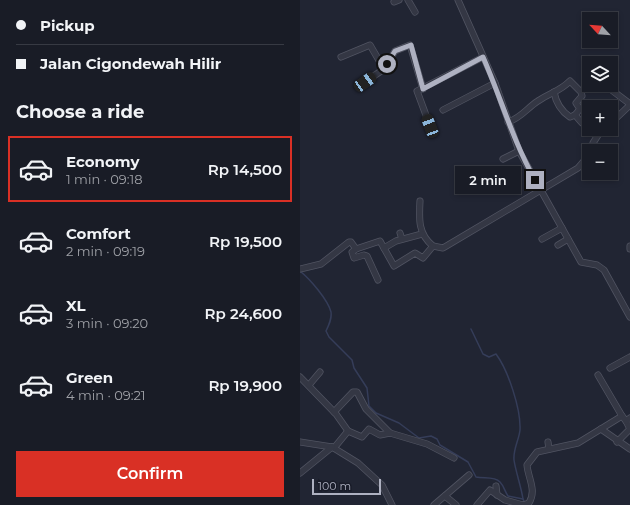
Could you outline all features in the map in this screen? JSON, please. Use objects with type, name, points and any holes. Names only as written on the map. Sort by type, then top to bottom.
[{"type":"street","points":[[408,0],[415,12]]},
{"type":"street","points":[[458,0],[495,83],[519,151],[540,190],[581,262],[597,265],[604,270],[630,317]]},
{"type":"street","points":[[341,57],[370,45],[384,69]]},
{"type":"street","points":[[365,82],[384,69],[393,53],[410,45],[423,89]]},
{"type":"street","points":[[430,126],[417,92],[483,57]]},
{"type":"street","points":[[508,122],[519,118],[538,101],[554,92],[564,88],[570,81],[583,90],[582,96],[576,103],[580,109],[575,115],[570,117],[563,111],[555,98],[554,92]]},
{"type":"street","points":[[443,110],[468,95],[495,83]]},
{"type":"street","points":[[614,92],[630,105],[618,116]]},
{"type":"street","points":[[575,115],[582,123]]},
{"type":"street","points":[[503,159],[519,151]]},
{"type":"street","points":[[420,201],[419,220],[422,234],[433,246],[443,248],[578,168],[582,163]]},
{"type":"street","points":[[542,239],[562,228]]},
{"type":"street","points":[[400,233],[402,239]]},
{"type":"street","points":[[384,248],[402,239],[422,234]]},
{"type":"street","points":[[558,245],[568,239]]},
{"type":"street","points":[[378,280],[366,256],[364,255],[354,258],[352,252],[377,241],[381,242],[394,266],[415,253],[423,258],[433,246]]},
{"type":"street","points":[[301,269],[321,264],[349,242],[351,242],[356,249]]},
{"type":"street","points":[[610,368],[630,358]]},
{"type":"street","points":[[309,385],[320,372]]},
{"type":"street","points":[[598,375],[626,419],[630,429],[617,442]]},
{"type":"street","points":[[300,377],[334,412],[348,431],[360,437],[369,430],[380,435],[390,433],[427,444],[454,458]]},
{"type":"street","points":[[334,412],[355,392],[366,409],[390,433]]},
{"type":"street","points":[[477,505],[489,490],[509,502],[525,504],[532,495],[532,484],[527,465],[537,452],[548,446],[558,448],[578,443],[601,429],[626,419]]},
{"type":"street","points":[[601,429],[617,442],[630,449]]},
{"type":"street","points":[[300,473],[333,448],[348,431]]},
{"type":"street","points":[[300,442],[333,448],[358,463],[376,478],[385,490],[392,505]]},
{"type":"street","points":[[434,505],[469,475]]},
{"type":"street","points":[[496,486],[497,495]]},
{"type":"street","points":[[445,496],[456,505]]},
{"type":"waterway","points":[[300,271],[318,290],[329,307],[331,317],[326,331],[329,337],[352,360],[354,368],[367,388],[369,406],[376,413],[399,423],[419,438],[431,436],[437,439],[440,445],[468,462],[476,477],[498,480],[503,485],[508,496],[523,499],[525,503]]},
{"type":"waterway","points":[[471,329],[483,354],[489,357],[496,354],[501,361],[513,390],[520,421],[520,430],[514,452],[514,460],[523,499]]},
{"type":"route","points":[[387,64],[395,51],[404,46],[411,45],[423,89],[483,57],[495,83],[519,151],[535,180]]}]
